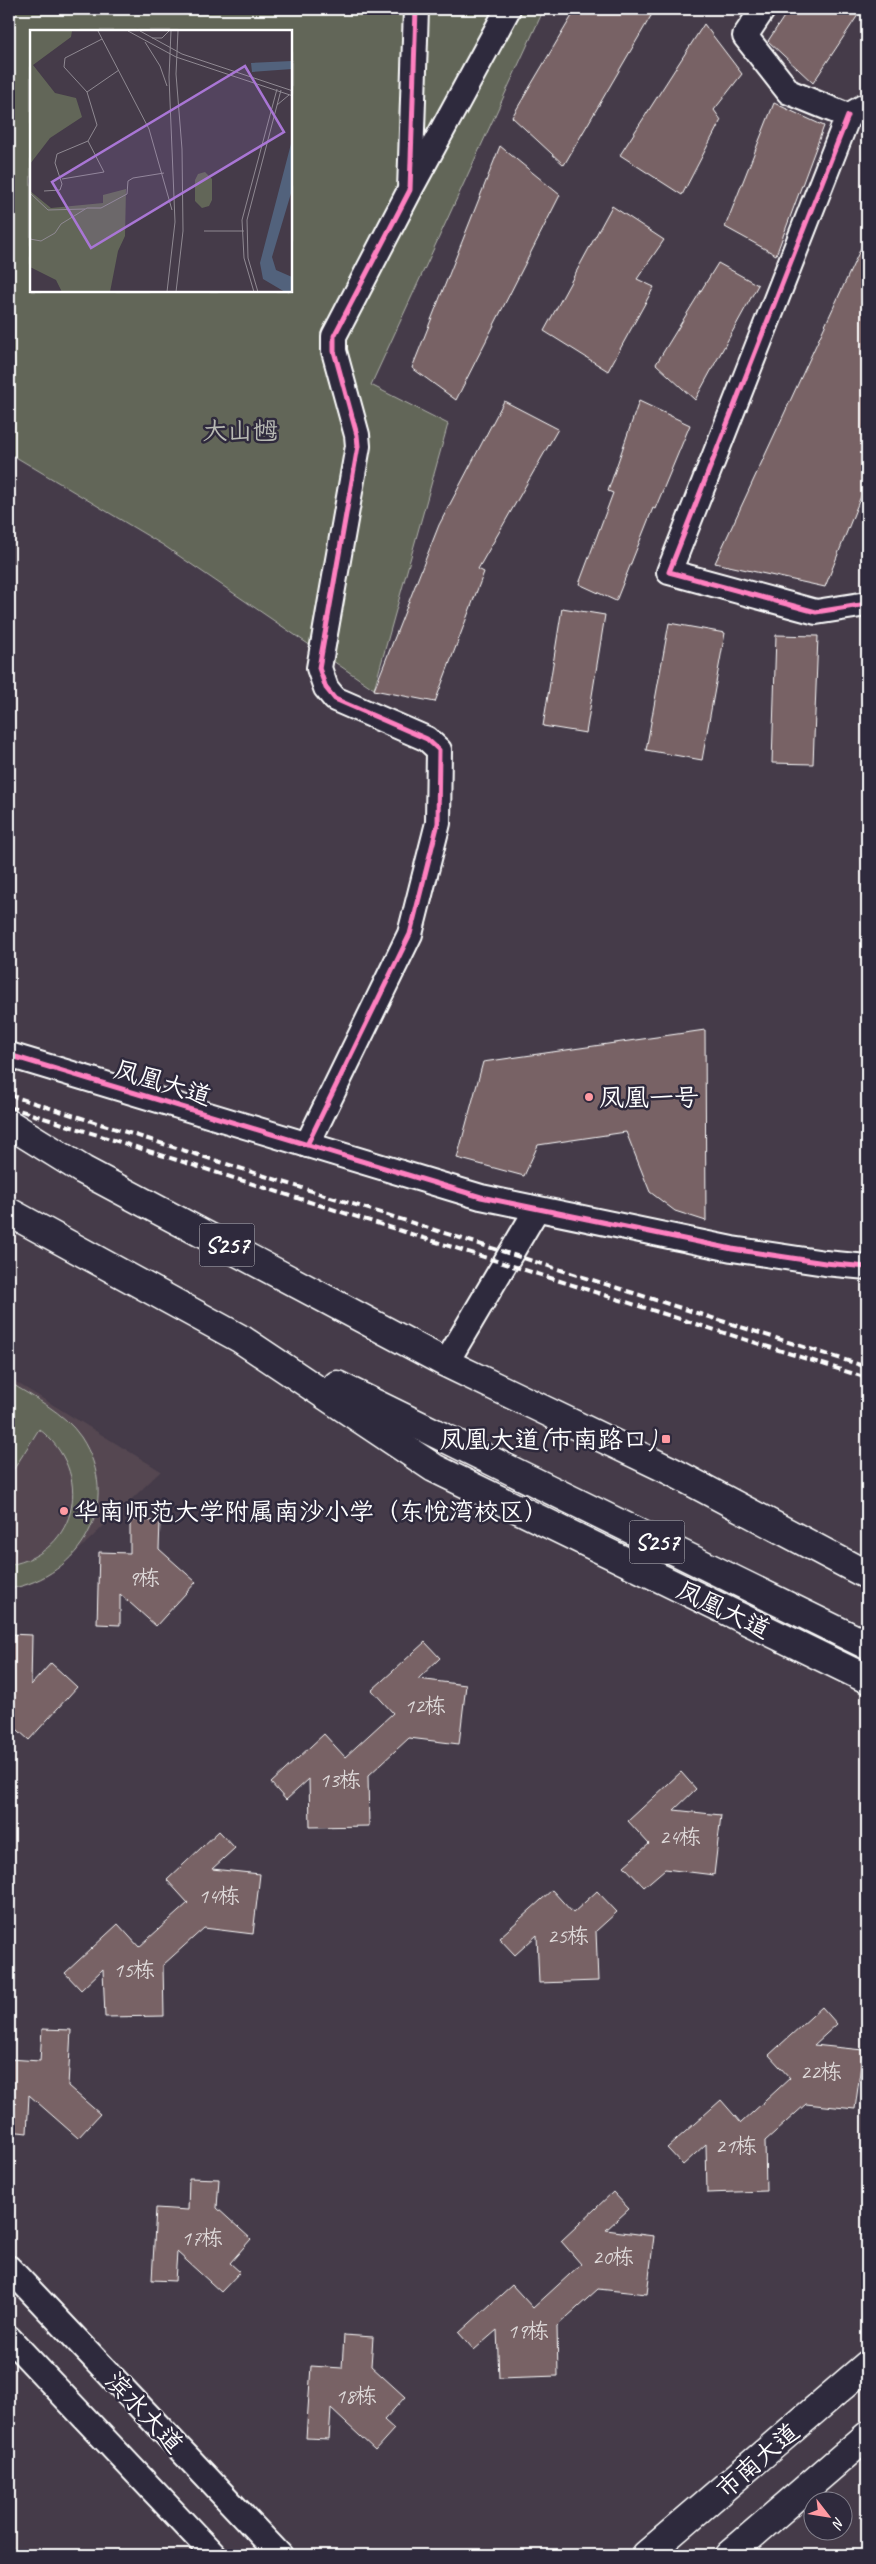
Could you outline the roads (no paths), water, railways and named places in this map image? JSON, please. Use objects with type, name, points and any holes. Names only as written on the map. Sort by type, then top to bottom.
[{"type":"main road","name":"S257","points":[[9,1124],[83,1170],[446,1363],[671,1470],[867,1575]]},
{"type":"main road","name":"凤凰大道","points":[[9,1212],[241,1338],[434,1468],[867,1679]]},
{"type":"main road","name":"S257","points":[[241,1338],[867,1645]]},
{"type":"main road","name":"市南大道","points":[[646,2555],[867,2365]]},
{"type":"main road","points":[[729,2555],[867,2436]]},
{"type":"street","points":[[410,190],[416,9]]},
{"type":"street","points":[[307,1146],[410,934],[438,823],[439,750],[427,739],[335,699],[326,688],[320,668],[358,446],[357,435],[334,351],[334,336],[508,9]]},
{"type":"street","points":[[763,9],[745,36],[789,92],[858,111],[668,572],[816,612],[867,604]]},
{"type":"street","name":"凤凰大道","points":[[9,1054],[307,1146],[481,1197],[732,1249],[825,1263],[867,1267]]},
{"type":"street","points":[[446,1363],[537,1209]]},
{"type":"street","name":"滨水大道","points":[[9,2268],[280,2555]]},
{"type":"street","name":"滨水大道","points":[[9,2338],[214,2555]]},
{"type":"railway","points":[[9,1095],[867,1367]]},
{"type":"railway","points":[[9,1107],[867,1378]]},
{"type":"place","name":"凤凰一号","points":[[589,1097]]},
{"type":"place","name":"凤凰大道(市南路口)","points":[[666,1439]]},
{"type":"place","name":"华南师范大学附属南沙小学（东悦湾校区）","points":[[64,1511]]},
{"type":"park label","name":"大山乸","points":[[240,430]]}]
